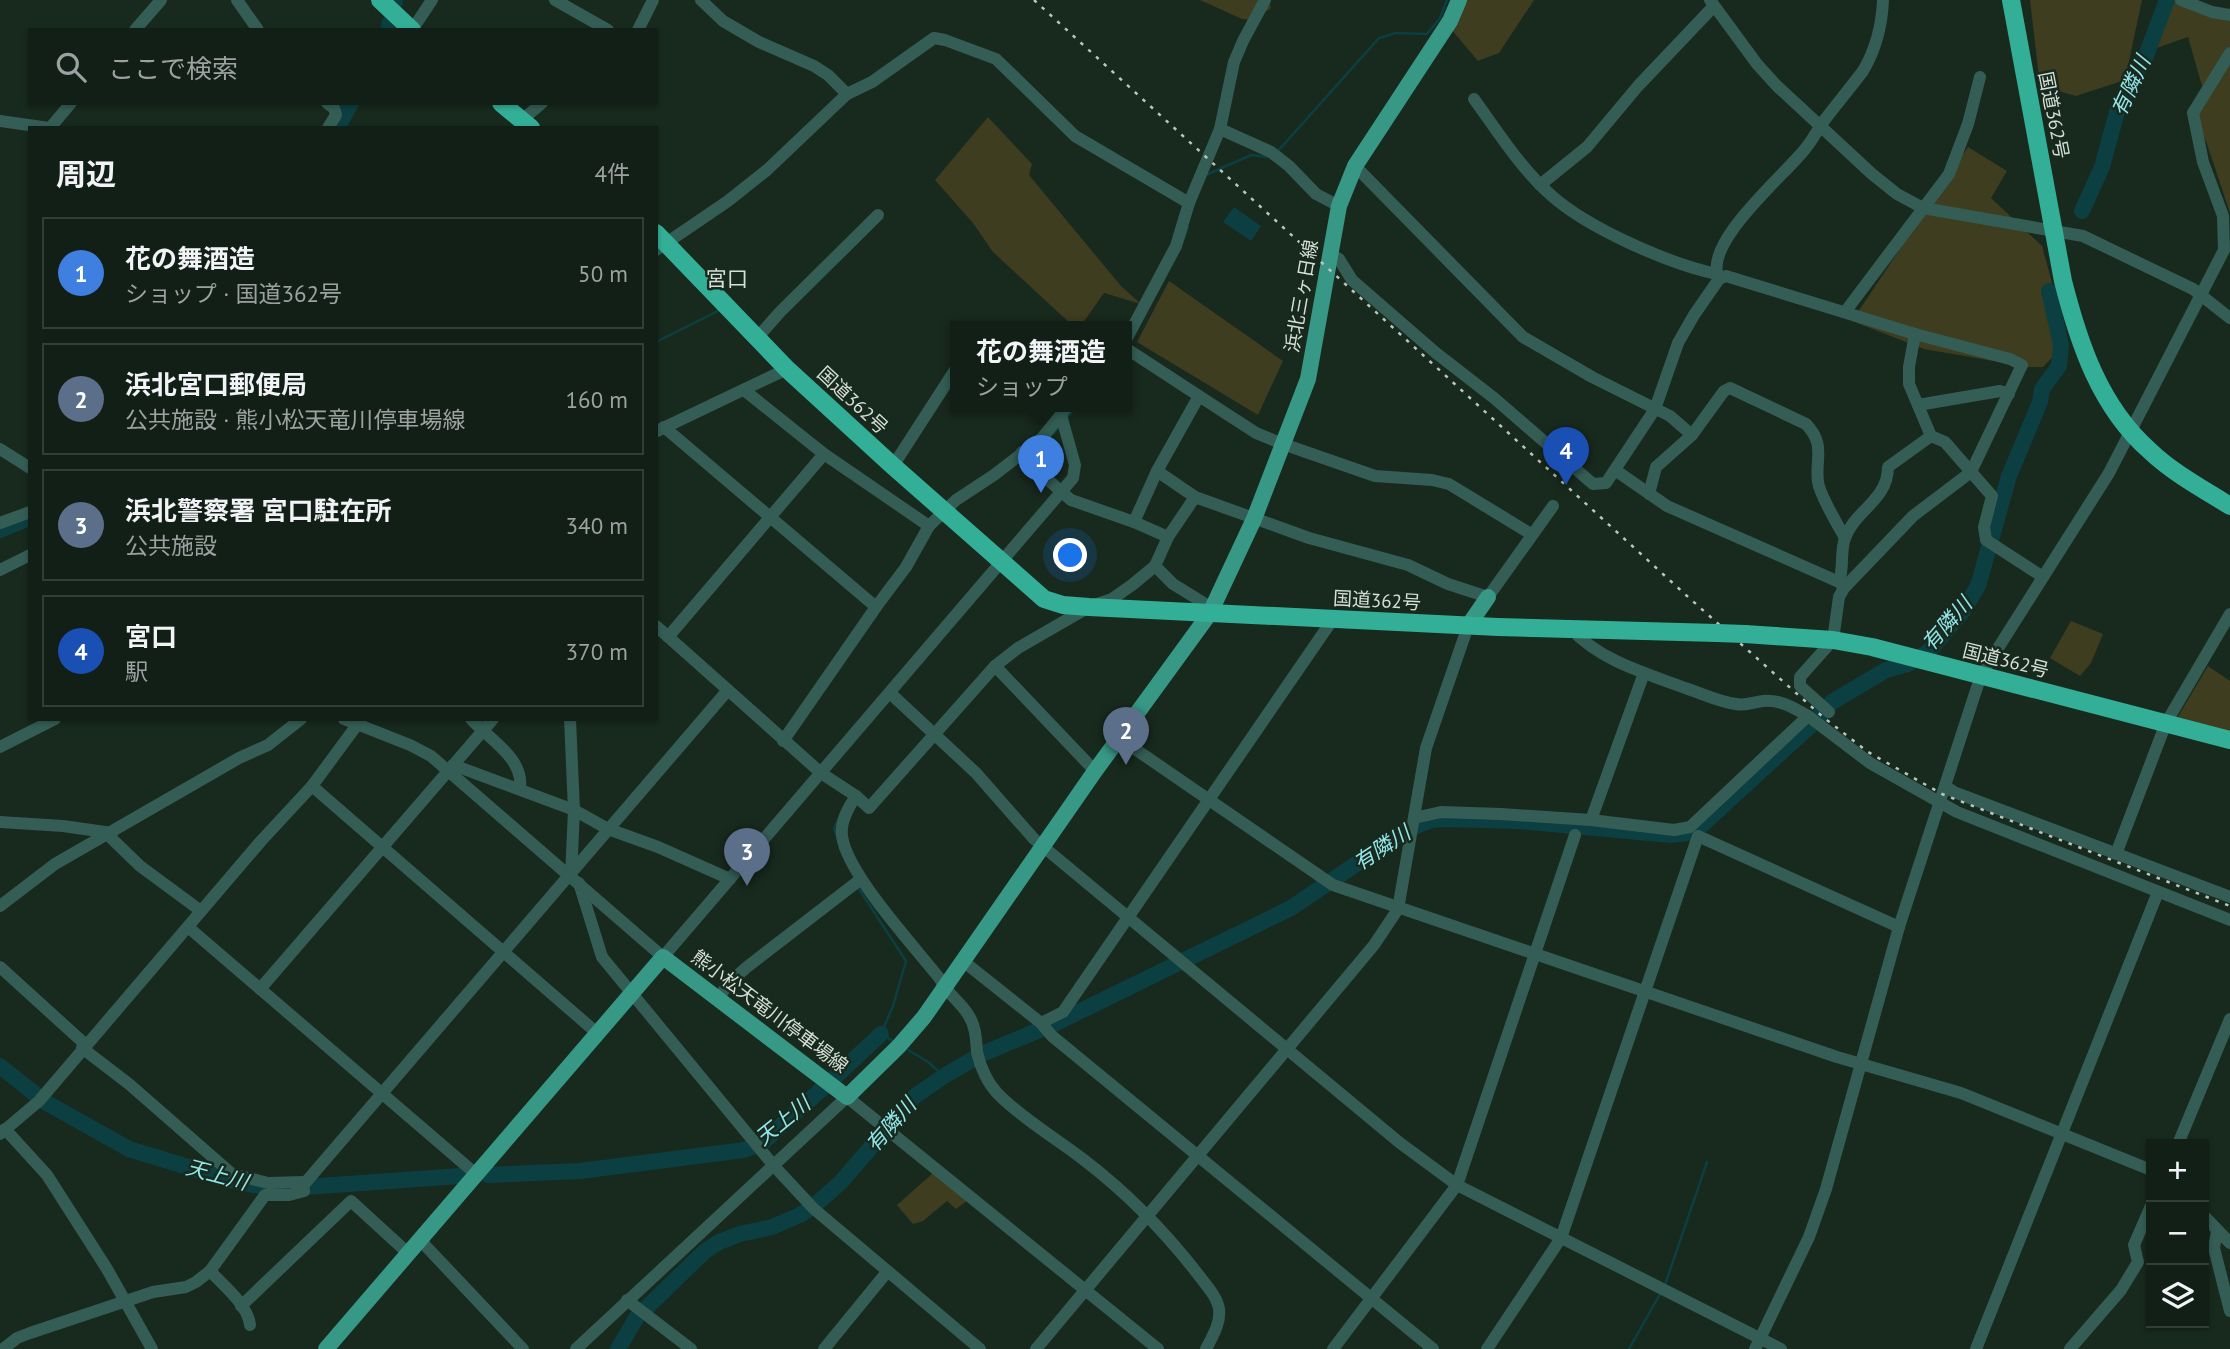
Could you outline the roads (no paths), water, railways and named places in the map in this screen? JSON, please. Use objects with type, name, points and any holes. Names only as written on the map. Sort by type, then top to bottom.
[{"type":"highway","points":[[380,0],[410,28]]},
{"type":"highway","name":"国道362号","points":[[2011,0],[2063,281],[2082,348],[2101,389],[2148,450],[2230,506]]},
{"type":"highway","points":[[503,105],[526,124]]},
{"type":"highway","name":"国道362号","points":[[660,242],[788,369],[893,466],[1044,598],[1063,605],[1468,626],[1745,634],[1833,640],[1981,675],[2230,740]]},
{"type":"main road","name":"浜北三ヶ日線","points":[[1211,611],[1254,519],[1308,379],[1339,206],[1354,166],[1450,21],[1459,0]]},
{"type":"main road","points":[[1468,626],[1488,597]]},
{"type":"main road","name":"熊小松天竜川停車場線","points":[[326,1349],[663,957],[847,1097],[924,1017],[1095,771],[1211,611]]},
{"type":"street","points":[[137,28],[162,0]]},
{"type":"street","points":[[237,0],[257,28]]},
{"type":"street","points":[[413,28],[432,0]]},
{"type":"street","points":[[555,0],[604,28]]},
{"type":"street","points":[[639,28],[653,0]]},
{"type":"street","points":[[701,0],[723,21],[759,43],[814,65],[847,94]]},
{"type":"street","points":[[1132,329],[1176,246],[1189,203],[1220,129],[1221,113],[1234,62],[1242,41],[1265,0]]},
{"type":"street","points":[[1330,254],[1339,259],[1352,280],[1436,353],[1494,398],[1584,478],[1598,485],[1606,483],[1655,409],[1678,343],[1718,277],[1717,259],[1726,238],[1805,150],[1863,71],[1871,57],[1882,22],[1883,0]]},
{"type":"street","points":[[2181,0],[2212,12],[2230,15]]},
{"type":"street","points":[[1540,185],[1587,147],[1712,3],[1757,64],[1820,127],[1897,194],[1923,208],[2083,236],[2193,289],[2230,318]]},
{"type":"street","points":[[660,242],[729,201],[767,170],[847,94],[872,82],[934,38],[996,59],[1075,136],[1189,203]]},
{"type":"street","points":[[1758,1344],[1809,1237],[1826,1189],[1899,927],[1981,675],[2109,473],[2224,250],[2223,216],[2203,162],[2193,113],[2230,52]]},
{"type":"street","points":[[1845,312],[1949,174],[1968,124],[1980,77]]},
{"type":"street","points":[[1474,100],[1540,185],[1569,210],[1606,232],[1692,269],[1718,277],[1726,276],[1915,334],[2010,359],[2022,365],[1971,472],[1913,516],[1842,585]]},
{"type":"street","points":[[51,126],[69,105]]},
{"type":"street","points":[[329,126],[336,115],[330,105]]},
{"type":"street","points":[[526,124],[540,105]]},
{"type":"street","points":[[0,121],[35,126]]},
{"type":"street","points":[[1220,129],[1275,155],[1317,194],[1339,206]]},
{"type":"street","points":[[1354,166],[1523,337],[1592,377],[1670,416],[1692,435]]},
{"type":"street","points":[[757,338],[878,215]]},
{"type":"street","points":[[1915,334],[1909,366],[1909,384],[1931,436],[1945,442],[1992,496],[1984,527],[1992,543],[2043,577]]},
{"type":"street","points":[[1132,352],[1256,433],[1375,476],[1432,480],[1449,484],[1531,534]]},
{"type":"street","points":[[788,369],[660,429],[876,607]]},
{"type":"street","points":[[893,466],[950,378]]},
{"type":"street","points":[[1649,494],[1656,467],[1692,435],[1724,391],[1730,388],[1805,424],[1811,430],[1820,451],[1818,483],[1845,538],[1842,585],[1833,640],[1798,682],[1825,708]]},
{"type":"street","points":[[744,390],[824,454],[929,526]]},
{"type":"street","points":[[1918,405],[2000,391],[2009,394]]},
{"type":"street","points":[[1134,522],[1157,471],[1199,396]]},
{"type":"street","points":[[783,741],[906,567],[929,526],[943,511],[1042,438],[1063,412]]},
{"type":"street","points":[[348,721],[410,745],[450,767],[663,957],[1062,493],[1075,472],[1064,412]]},
{"type":"street","points":[[1845,538],[1888,481],[1888,467],[1931,436]]},
{"type":"street","points":[[0,449],[28,467]]},
{"type":"street","points":[[1023,452],[1039,472],[1071,500],[1168,537]]},
{"type":"street","points":[[668,636],[824,454]]},
{"type":"street","points":[[1615,470],[1667,506],[1842,585]]},
{"type":"street","points":[[1157,471],[1195,497],[1322,542],[1408,565],[1448,584],[1488,597],[1553,506]]},
{"type":"street","points":[[658,628],[783,741],[869,808],[996,666],[1018,648],[1088,607],[1112,599],[1155,566],[1168,537],[1195,497]]},
{"type":"street","points":[[0,523],[28,513]]},
{"type":"street","points":[[0,570],[28,556]]},
{"type":"street","points":[[1155,566],[1172,584],[1211,611]]},
{"type":"street","points":[[2116,854],[2166,723],[2230,614]]},
{"type":"street","points":[[1041,1023],[1063,1012],[1333,619]]},
{"type":"street","points":[[1036,1349],[1374,945],[1398,909],[1426,748],[1468,626]]},
{"type":"street","points":[[1571,629],[1579,638],[1621,665],[1736,704],[1773,701],[1786,704],[1814,720],[1870,763],[2158,892],[2230,920]]},
{"type":"street","points":[[996,666],[1095,771]]},
{"type":"street","points":[[1591,820],[1644,673]]},
{"type":"street","points":[[3,1349],[17,1338],[30,1333],[153,1292],[186,1287],[210,1271],[265,1195],[289,1195],[306,1182],[504,953],[575,879],[608,829],[728,690]]},
{"type":"street","points":[[890,694],[976,773],[1034,839],[1400,1143],[1457,1185],[1662,1289],[1758,1344],[1781,1349]]},
{"type":"street","points":[[1486,1349],[1561,1238],[1645,992],[1695,832],[1814,720]]},
{"type":"street","points":[[0,747],[51,721]]},
{"type":"street","points":[[0,906],[55,864],[268,744],[298,721]]},
{"type":"street","points":[[473,721],[510,757],[522,779],[520,788]]},
{"type":"street","points":[[260,989],[490,721]]},
{"type":"street","points":[[570,721],[575,879],[602,957],[774,1166],[812,1206],[980,1349]]},
{"type":"street","points":[[152,1349],[126,1301],[47,1175],[3,1132],[41,1098],[261,841],[312,786],[357,725]]},
{"type":"street","points":[[1119,738],[1330,883],[1398,909],[1861,1064],[1961,1093],[2146,1168]]},
{"type":"street","points":[[450,767],[520,788],[574,810],[608,829],[658,847],[730,879]]},
{"type":"street","points":[[312,786],[597,1033]]},
{"type":"street","points":[[1942,794],[1954,792],[2230,897]]},
{"type":"street","points":[[856,796],[846,811],[841,834],[848,855],[862,879],[940,979],[944,988],[969,1016],[974,1026],[978,1057],[986,1077],[997,1093],[1087,1162],[1178,1249],[1214,1296],[1219,1308],[1219,1321],[1206,1349]]},
{"type":"street","points":[[1413,823],[1441,812],[1591,820],[1695,832],[1899,927]]},
{"type":"street","points":[[0,822],[64,826],[110,834],[139,866],[201,911]]},
{"type":"street","points":[[1333,1349],[1457,1185],[1575,835]]},
{"type":"street","points":[[719,997],[730,982],[747,967],[862,879]]},
{"type":"street","points":[[1979,1348],[2158,892]]},
{"type":"street","points":[[188,928],[477,1175]]},
{"type":"street","points":[[963,961],[1433,1349]]},
{"type":"street","points":[[0,967],[84,1047],[232,1174],[268,1183],[303,1185]]},
{"type":"street","points":[[2180,1139],[2230,1020]]},
{"type":"street","points":[[576,1349],[637,1307],[774,1166],[847,1097],[1158,1349]]},
{"type":"street","points":[[241,1306],[351,1201],[409,1254]]},
{"type":"street","points":[[2070,1349],[2121,1290],[2138,1262],[2134,1245],[2146,1217]]},
{"type":"street","points":[[2209,1221],[2226,1236],[2214,1248],[2230,1311]]},
{"type":"street","points":[[421,1241],[523,1349]]},
{"type":"street","points":[[210,1271],[241,1306],[249,1317],[250,1325]]},
{"type":"street","points":[[824,1349],[887,1272]]},
{"type":"street","points":[[637,1307],[691,1349]]},
{"type":"water","points":[[1234,207],[1261,226],[1251,241],[1223,222]]},
{"type":"waterway","points":[[1277,152],[1379,38],[1396,33],[1427,34],[1440,18],[1447,0]]},
{"type":"waterway","name":"有隣川","points":[[2082,211],[2102,167],[2118,108],[2145,58],[2167,0]]},
{"type":"waterway","points":[[388,28],[390,22]]},
{"type":"waterway","points":[[338,126],[350,105]]},
{"type":"waterway","points":[[1206,175],[1251,155],[1268,157]]},
{"type":"waterway","points":[[1183,241],[1188,227]]},
{"type":"waterway","name":"有隣川","points":[[618,1349],[637,1317],[705,1251],[740,1234],[772,1227],[815,1205],[841,1182],[915,1096],[944,1076],[982,1054],[1056,1023],[1291,908],[1405,831],[1431,820],[1446,819],[1518,821],[1671,835],[1687,833],[1703,824],[1810,726],[1832,702],[1886,670],[1908,664],[1929,651],[1962,612],[1978,586],[2009,476],[2040,402],[2042,389],[2059,366],[2061,345],[2049,291]]},
{"type":"waterway","points":[[658,341],[718,311]]},
{"type":"waterway","points":[[1067,418],[1072,412]]},
{"type":"waterway","points":[[1031,454],[1059,428]]},
{"type":"waterway","points":[[0,530],[24,520]]},
{"type":"waterway","points":[[836,834],[834,828],[838,820]]},
{"type":"waterway","points":[[857,886],[906,961],[893,1006],[881,1034],[893,1041]]},
{"type":"waterway","name":"天上川","points":[[835,1077],[881,1034]]},
{"type":"waterway","points":[[908,1050],[944,1076]]},
{"type":"waterway","name":"天上川","points":[[0,1066],[45,1102],[129,1149],[237,1182],[277,1189],[460,1176]]},
{"type":"waterway","name":"天上川","points":[[488,1175],[580,1171],[744,1150],[762,1143],[825,1086]]},
{"type":"waterway","points":[[1665,1285],[1707,1162]]},
{"type":"waterway","points":[[1629,1349],[1660,1294]]},
{"type":"railway","points":[[1034,0],[1687,596],[1823,717],[1868,752],[1942,794],[2230,906]]},
{"type":"place","name":"宮口","points":[[1566,485]]},
{"type":"place","name":"花の舞酒造","points":[[1041,493]]},
{"type":"place","name":"浜北宮口郵便局","points":[[1126,765]]},
{"type":"place","name":"浜北警察署 宮口駐在所","points":[[747,886]]},
{"type":"district","name":"宮口","points":[[727,279]]}]
